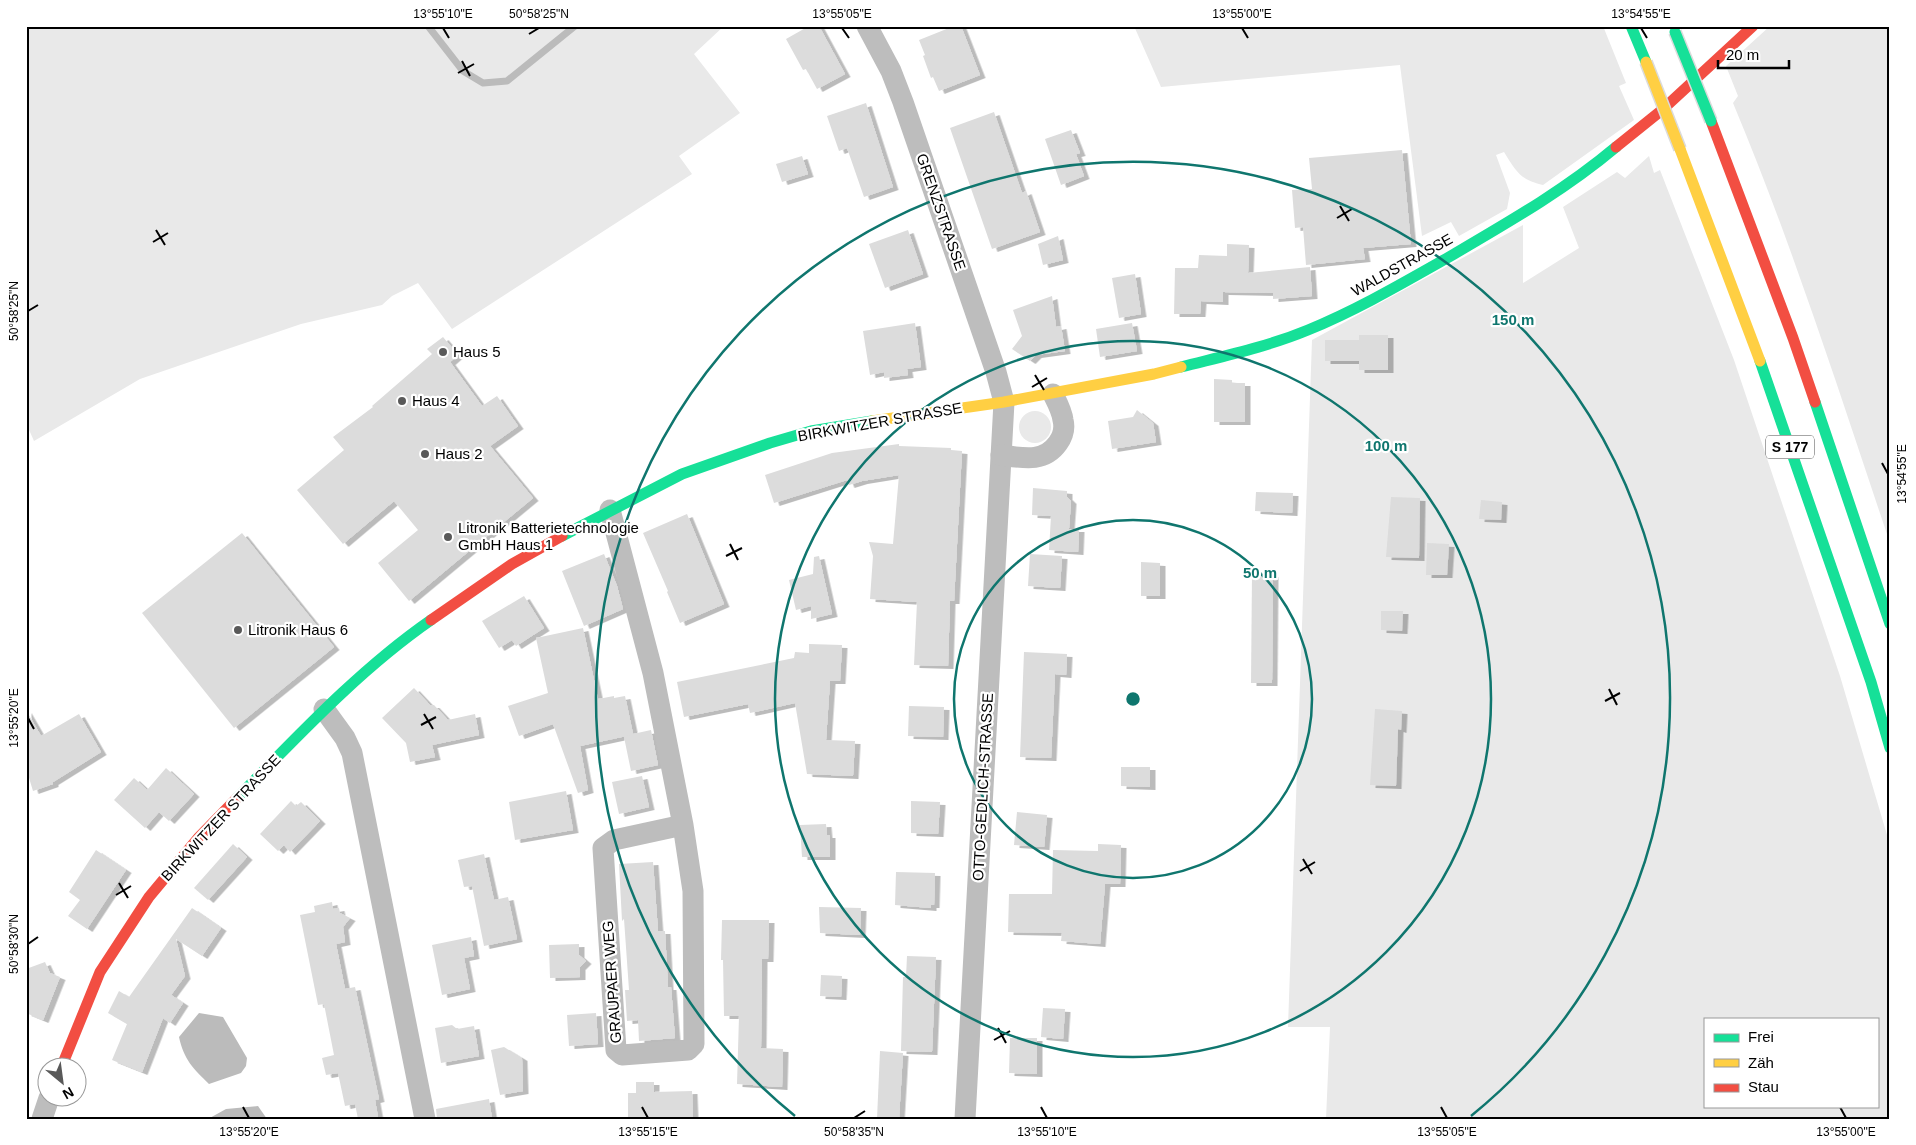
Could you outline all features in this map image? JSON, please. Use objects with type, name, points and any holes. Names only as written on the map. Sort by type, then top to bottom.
[{"type":"main road","name":"S 177","points":[[1631,26],[1757,352],[1871,682],[1890,748]]},
{"type":"main road","name":"WALDSTRASSE","points":[[1004,402],[1154,374],[1261,346],[1308,330],[1351,311],[1523,214],[1596,164],[1662,110],[1753,26]]},
{"type":"main road","name":"S 177","points":[[1673,29],[1711,121],[1793,338],[1890,624]]},
{"type":"main road","name":"BIRKWITZER STRASSE","points":[[65,1058],[100,972],[149,897],[199,837],[324,709],[414,632],[465,596],[512,564],[610,510],[682,474],[733,455],[811,431],[917,413],[1004,402]]},
{"type":"street","name":"GRENZSTRASSE","points":[[867,26],[904,102],[996,372],[1004,402]]},
{"type":"street","points":[[1001,455],[1030,459],[1049,453],[1054,448],[1062,438],[1064,429],[1064,421],[1054,394]]},
{"type":"street","name":"OTTO-GEDLICH-STRASSE","points":[[965,1119],[1004,402]]},
{"type":"street","name":"GRAUPAER WEG","points":[[610,510],[653,673],[683,825],[693,891],[694,1044],[688,1050],[622,1055],[616,1050],[603,848],[614,840],[683,825]]},
{"type":"street","points":[[324,709],[345,738],[352,754],[425,1119]]},
{"type":"shaded area","points":[[26,26],[724,26],[694,54],[740,113],[679,156],[692,174],[452,329],[418,283],[392,296],[382,305],[301,324],[140,379],[34,441],[26,423]]},
{"type":"shaded area","points":[[1134,26],[1603,26],[1626,83],[1619,86],[1634,120],[1543,185],[1535,183],[1519,174],[1504,152],[1496,155],[1510,193],[1507,209],[1459,236],[1451,222],[1422,236],[1400,65],[1161,87]]},
{"type":"shaded area","points":[[1770,26],[1890,26],[1890,543],[1796,266],[1733,103],[1738,96],[1726,66]]},
{"type":"shaded area","points":[[1649,156],[1654,173],[1660,170],[1734,360],[1840,676],[1890,845],[1890,1119],[1326,1119],[1330,1027],[1288,1027],[1312,340],[1523,225],[1523,283],[1579,248],[1563,207],[1617,172],[1625,178]]},
{"type":"shaded area","points":[[1035,411],[1046,416],[1051,427],[1046,438],[1035,443],[1024,438],[1019,427],[1024,416]]},
{"type":"shaded area","points":[[199,1013],[223,1017],[247,1058],[246,1066],[241,1073],[209,1084],[190,1063],[179,1037]]},
{"type":"shaded area","points":[[258,1106],[267,1119],[208,1119],[226,1109]]},
{"type":"building","points":[[809,26],[819,26],[845,74],[817,89],[806,69],[803,70],[786,39]]},
{"type":"building","points":[[954,26],[961,26],[980,75],[939,91],[933,77],[931,78],[919,40]]},
{"type":"building","points":[[866,103],[893,187],[864,197],[847,148],[839,151],[827,116]]},
{"type":"building","points":[[994,112],[1022,193],[1026,191],[1040,232],[992,249],[950,128]]},
{"type":"building","points":[[1071,130],[1080,153],[1076,154],[1084,176],[1061,185],[1045,139]]},
{"type":"building","points":[[1402,150],[1411,244],[1363,248],[1365,259],[1306,265],[1303,227],[1295,228],[1292,190],[1312,189],[1309,158]]},
{"type":"building","points":[[802,156],[808,174],[782,182],[776,164]]},
{"type":"building","points":[[908,230],[923,274],[885,288],[869,244]]},
{"type":"building","points":[[1058,236],[1063,260],[1043,265],[1038,244]]},
{"type":"building","points":[[1227,244],[1249,245],[1248,273],[1310,267],[1312,296],[1273,299],[1273,293],[1223,292],[1223,302],[1201,301],[1200,314],[1174,314],[1175,268],[1198,268],[1199,255],[1227,256]]},
{"type":"building","points":[[1135,274],[1141,314],[1119,318],[1112,278]]},
{"type":"building","points":[[1052,296],[1056,327],[1061,326],[1065,351],[1036,355],[1030,361],[1012,349],[1022,336],[1013,310]]},
{"type":"building","points":[[915,323],[921,367],[907,369],[908,375],[884,378],[884,372],[870,375],[863,331]]},
{"type":"building","points":[[1132,323],[1137,351],[1100,357],[1096,329]]},
{"type":"building","points":[[1359,335],[1388,335],[1388,370],[1359,370],[1359,361],[1325,361],[1325,340],[1359,340]]},
{"type":"building","points":[[443,337],[458,355],[450,362],[482,406],[497,396],[518,426],[490,446],[533,498],[409,601],[378,563],[418,530],[394,501],[343,544],[297,490],[344,450],[333,437],[373,407],[432,354],[427,349]]},
{"type":"building","points":[[1214,379],[1232,380],[1232,383],[1245,383],[1245,422],[1214,422]]},
{"type":"building","points":[[1137,410],[1153,423],[1156,442],[1112,449],[1108,421],[1133,417]]},
{"type":"building","points":[[899,444],[899,446],[951,448],[951,450],[962,451],[954,601],[950,601],[948,666],[914,665],[917,602],[870,599],[873,556],[869,542],[893,544],[899,475],[849,485],[847,480],[774,503],[765,475],[832,453]]},
{"type":"building","points":[[1033,488],[1067,491],[1067,497],[1071,501],[1069,529],[1079,529],[1078,552],[1049,550],[1051,516],[1032,515]]},
{"type":"building","points":[[1256,492],[1293,493],[1292,513],[1255,511]]},
{"type":"building","points":[[1391,497],[1420,498],[1419,558],[1386,557]]},
{"type":"building","points":[[1481,500],[1502,502],[1501,520],[1479,519]]},
{"type":"building","points":[[687,514],[724,604],[680,623],[643,533]]},
{"type":"building","name":"Litronik Haus 6","points":[[242,533],[334,647],[234,728],[142,613]]},
{"type":"building","points":[[1427,543],[1449,544],[1447,575],[1426,575]]},
{"type":"building","points":[[604,554],[617,586],[623,609],[584,626],[562,571]]},
{"type":"building","points":[[1030,554],[1062,556],[1060,588],[1028,586]]},
{"type":"building","points":[[819,556],[832,614],[811,619],[811,606],[796,610],[789,580],[813,574],[814,557]]},
{"type":"building","points":[[1141,562],[1160,563],[1160,596],[1141,596]]},
{"type":"building","points":[[1252,573],[1273,574],[1272,683],[1251,683]]},
{"type":"building","points":[[524,596],[544,628],[516,646],[512,640],[499,648],[482,621]]},
{"type":"building","points":[[1381,611],[1403,611],[1402,631],[1381,630]]},
{"type":"building","points":[[583,628],[598,699],[625,696],[633,734],[651,730],[658,765],[631,771],[624,737],[631,735],[580,746],[588,790],[578,793],[553,724],[519,736],[508,706],[548,693],[536,638]]},
{"type":"building","points":[[809,644],[842,645],[840,681],[830,681],[826,740],[855,741],[853,776],[807,774],[795,703],[750,713],[748,704],[684,717],[677,682],[794,658],[795,652],[809,653]]},
{"type":"building","points":[[1024,652],[1067,654],[1066,675],[1055,674],[1051,758],[1020,757]]},
{"type":"building","points":[[414,688],[448,720],[475,714],[479,735],[432,745],[435,757],[410,762],[406,743],[382,718]]},
{"type":"building","points":[[909,706],[944,707],[943,737],[908,736]]},
{"type":"building","points":[[1375,709],[1402,711],[1401,730],[1398,729],[1396,786],[1370,785]]},
{"type":"building","points":[[26,710],[41,736],[79,714],[101,752],[53,782],[53,784],[33,791],[26,768]]},
{"type":"building","points":[[1121,767],[1150,767],[1150,787],[1121,786]]},
{"type":"building","points":[[166,768],[194,794],[169,821],[159,812],[145,828],[114,800],[134,778],[147,790]]},
{"type":"building","points":[[642,776],[649,807],[619,814],[612,782]]},
{"type":"building","points":[[566,791],[573,830],[515,840],[509,802]]},
{"type":"building","points":[[291,801],[296,806],[301,802],[320,821],[290,852],[284,845],[278,851],[260,834]]},
{"type":"building","points":[[911,801],[940,802],[938,834],[911,833]]},
{"type":"building","points":[[1017,812],[1047,815],[1044,847],[1014,845]]},
{"type":"building","points":[[826,824],[827,835],[830,835],[830,857],[802,857],[800,825]]},
{"type":"building","points":[[233,844],[247,857],[208,900],[194,888]]},
{"type":"building","points":[[1098,844],[1121,845],[1120,884],[1105,884],[1100,944],[1061,941],[1062,933],[1008,932],[1009,894],[1052,894],[1053,850],[1098,851]]},
{"type":"building","points":[[96,850],[126,870],[87,929],[68,916],[80,900],[69,892]]},
{"type":"building","points":[[484,854],[494,900],[508,897],[517,939],[484,946],[472,886],[464,887],[458,860]]},
{"type":"building","points":[[653,862],[658,931],[665,931],[668,987],[671,987],[675,1038],[639,1041],[638,1020],[627,1021],[625,990],[629,990],[624,919],[622,921],[619,864]]},
{"type":"building","points":[[896,872],[935,873],[934,905],[931,905],[931,908],[895,905]]},
{"type":"building","points":[[332,902],[333,909],[339,908],[340,913],[350,918],[343,927],[345,942],[336,944],[345,989],[355,987],[379,1099],[375,1100],[378,1117],[358,1119],[355,1104],[345,1106],[338,1073],[326,1075],[322,1058],[334,1055],[324,1004],[318,1005],[300,915],[315,912],[314,906]]},
{"type":"building","points":[[819,907],[861,908],[860,935],[820,933]]},
{"type":"building","points":[[192,908],[221,928],[202,956],[176,939],[185,976],[171,995],[183,1003],[170,1023],[163,1018],[142,1072],[112,1060],[127,1024],[108,1013],[119,991],[129,997]]},
{"type":"building","points":[[722,920],[769,920],[768,959],[762,959],[761,1048],[783,1049],[782,1087],[737,1084],[739,1016],[724,1016],[723,960],[721,960]]},
{"type":"building","points":[[471,937],[474,956],[464,958],[470,989],[442,995],[432,945]]},
{"type":"building","points":[[579,944],[579,955],[586,961],[580,967],[580,977],[550,978],[549,945]]},
{"type":"building","points":[[907,956],[936,957],[932,1052],[901,1051],[903,977],[906,977]]},
{"type":"building","points":[[45,962],[50,973],[60,977],[43,1020],[26,1013],[26,969]]},
{"type":"building","points":[[821,975],[842,976],[841,997],[820,996]]},
{"type":"building","points":[[1043,1008],[1065,1009],[1063,1039],[1041,1037]]},
{"type":"building","points":[[596,1013],[598,1044],[569,1046],[567,1015]]},
{"type":"building","points":[[452,1025],[457,1029],[474,1026],[479,1056],[441,1063],[435,1028]]},
{"type":"building","points":[[1010,1038],[1037,1038],[1037,1074],[1009,1073]]},
{"type":"building","points":[[504,1047],[522,1058],[523,1091],[500,1095],[491,1050]]},
{"type":"building","points":[[880,1051],[903,1053],[899,1119],[877,1119]]},
{"type":"building","points":[[636,1082],[654,1082],[654,1092],[692,1091],[693,1117],[628,1119],[628,1093],[636,1093]]},
{"type":"building","points":[[489,1099],[492,1119],[437,1119],[436,1109]]},
{"type":"waterway","points":[[428,26],[463,71],[483,83],[507,81],[575,26]]},
{"type":"traffic: fast","points":[[1631,26],[1646,62]]},
{"type":"traffic: fast","points":[[1675,32],[1711,121]]},
{"type":"traffic: fast","points":[[1181,367],[1277,341],[1308,330],[1362,305],[1514,219],[1577,178],[1616,147]]},
{"type":"traffic: fast","points":[[1760,361],[1871,682],[1890,748]]},
{"type":"traffic: fast","points":[[1815,402],[1890,624]]},
{"type":"traffic: fast","points":[[562,536],[682,474],[770,443],[811,431],[872,421]]},
{"type":"traffic: fast","points":[[237,798],[330,704],[404,639],[431,620]]},
{"type":"traffic: slow","points":[[1646,62],[1680,149]]},
{"type":"traffic: slow","points":[[1680,149],[1760,361]]},
{"type":"traffic: slow","points":[[872,421],[1004,402],[1154,374],[1181,367]]},
{"type":"traffic: jam","points":[[1616,147],[1662,110],[1753,26]]},
{"type":"traffic: jam","points":[[1711,121],[1793,338],[1815,402]]},
{"type":"traffic: jam","points":[[431,620],[512,564],[562,536]]},
{"type":"traffic: jam","points":[[65,1058],[100,972],[149,897],[199,837],[237,798]]},
{"type":"place","name":"Haus 5","points":[[443,352]]},
{"type":"place","name":"Haus 4","points":[[402,401]]},
{"type":"place","name":"Haus 2","points":[[425,454]]},
{"type":"place","name":"Litronik Batterietechnologie GmbH Haus 1","points":[[448,537]]},
{"type":"place","name":"Litronik Haus 6","points":[[238,630]]}]
